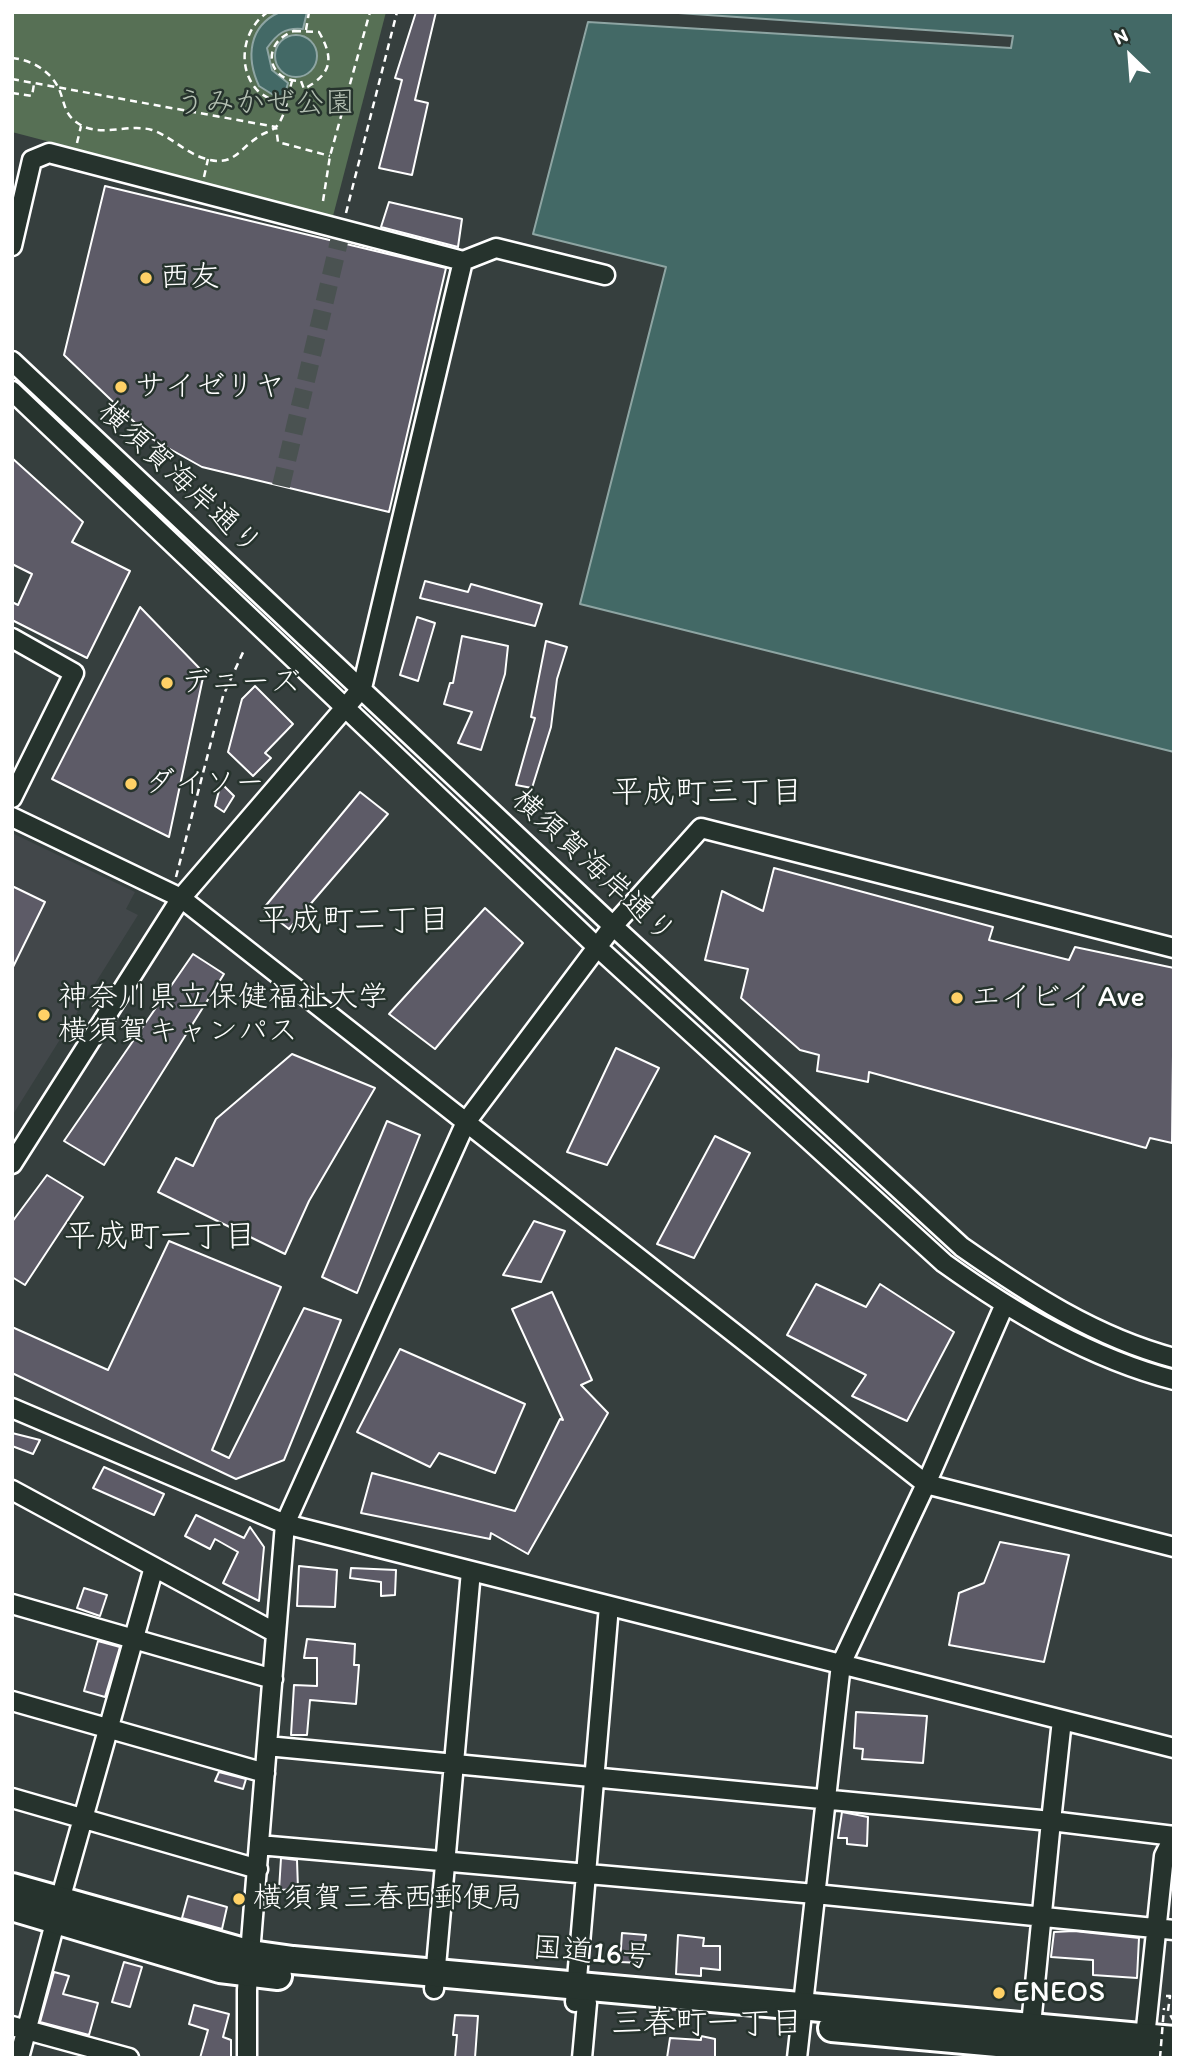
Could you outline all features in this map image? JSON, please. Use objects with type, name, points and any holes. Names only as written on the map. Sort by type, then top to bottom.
[{"type":"highway","name":"国道16号","points":[[12,1887],[58,1909],[250,1963],[435,1980],[579,1997],[801,2016],[1029,2044],[1150,2053],[1174,2040]]},
{"type":"highway","name":"国道16号","points":[[12,1907],[58,1909]]},
{"type":"street","points":[[12,246],[32,160],[49,153],[463,261],[495,248],[605,275]]},
{"type":"street","points":[[12,1164],[176,896],[362,688],[463,261]]},
{"type":"street","name":"横須賀海岸通り","points":[[12,361],[613,926],[962,1247],[1021,1288],[1089,1328],[1174,1358]]},
{"type":"street","points":[[12,391],[597,947],[944,1263],[1004,1306],[1078,1345],[1174,1380]]},
{"type":"street","points":[[12,638],[74,673],[12,798]]},
{"type":"street","points":[[12,817],[176,896],[926,1485],[1174,1547]]},
{"type":"street","points":[[247,2058],[250,1963],[285,1524],[466,1122],[613,926],[701,828],[1174,948]]},
{"type":"street","points":[[797,2058],[841,1664],[926,1485],[1004,1306]]},
{"type":"street","points":[[12,1408],[285,1524],[1174,1748]]},
{"type":"street","points":[[12,1490],[276,1633]]},
{"type":"street","points":[[19,2058],[20,2028],[58,1909],[154,1567]]},
{"type":"street","points":[[435,1980],[471,1571]]},
{"type":"street","points":[[12,1604],[134,1637],[272,1679]]},
{"type":"street","points":[[582,2058],[579,1997],[586,1873],[609,1606]]},
{"type":"street","points":[[12,1701],[265,1773]]},
{"type":"street","points":[[1029,2044],[1062,1720]]},
{"type":"street","points":[[267,1746],[594,1779],[826,1798],[1174,1836],[1164,1856],[1166,1930],[1150,2053]]},
{"type":"street","points":[[12,1798],[258,1869]]},
{"type":"street","points":[[259,1845],[1042,1915],[1166,1930]]},
{"type":"street","points":[[20,2028],[129,2058]]},
{"type":"path","points":[[268,12],[258,18],[244,47],[243,62],[255,89],[267,98],[286,105]]},
{"type":"path","points":[[305,31],[309,12]]},
{"type":"path","points":[[323,201],[330,156],[370,12]]},
{"type":"path","points":[[342,229],[397,12]]},
{"type":"path","points":[[305,31],[319,32],[327,47],[329,64],[321,80],[304,89],[301,81],[292,82],[280,75],[272,62],[272,49],[280,36],[305,31]]},
{"type":"path","points":[[12,58],[39,65],[58,88],[62,104],[71,119],[93,130],[150,129],[200,157],[218,162],[237,158],[257,138],[276,127]]},
{"type":"path","points":[[12,79],[276,127]]},
{"type":"path","points":[[292,82],[276,127],[278,142],[330,156]]},
{"type":"path","points":[[12,93],[32,98],[34,83]]},
{"type":"path","points":[[176,896],[223,696],[246,648]]},
{"type":"path","points":[[1150,2053],[1166,2010],[1174,2022]]},
{"type":"shaded area","name":"神奈川県立保健福祉大学 横須賀キャンパス","points":[[12,833],[135,892],[126,909],[138,915],[12,1116]]},
{"type":"green space","name":"うみかぜ公園","points":[[12,12],[386,12],[333,216],[12,132]]},
{"type":"water","points":[[280,12],[307,12],[303,29],[282,32],[267,48],[272,70],[288,83],[283,101],[259,86],[251,54],[261,26]]},
{"type":"water","points":[[664,12],[1174,12],[1174,752],[580,604],[666,267],[533,234],[588,22],[1011,48],[1013,36]]},
{"type":"water","points":[[296,35],[311,41],[317,56],[311,71],[296,77],[281,71],[275,56],[281,41]]},
{"type":"building","points":[[416,12],[436,12],[415,100],[428,103],[412,175],[379,168],[402,80],[395,78]]},
{"type":"building","points":[[105,186],[446,268],[389,512],[202,467],[152,439],[64,355]]},
{"type":"building","points":[[389,202],[462,219],[458,247],[381,227]]},
{"type":"building","points":[[12,458],[83,522],[72,542],[130,571],[87,658],[12,620],[12,602],[18,605],[32,574],[12,564]]},
{"type":"building","points":[[425,581],[468,592],[471,584],[542,604],[535,626],[420,598]]},
{"type":"building","points":[[140,607],[204,673],[169,837],[52,779]]},
{"type":"building","points":[[417,617],[435,623],[418,681],[400,675]]},
{"type":"building","points":[[462,636],[508,646],[505,674],[481,750],[458,743],[472,712],[444,704],[450,683],[453,683]]},
{"type":"building","points":[[546,641],[567,647],[557,679],[551,727],[532,788],[516,785],[535,718],[531,717]]},
{"type":"building","points":[[255,686],[293,724],[265,753],[271,758],[253,776],[228,752],[242,699]]},
{"type":"building","points":[[221,783],[234,796],[224,812],[215,806]]},
{"type":"building","points":[[360,792],[388,814],[289,929],[263,909]]},
{"type":"building","points":[[774,868],[993,927],[989,940],[1069,960],[1075,947],[1174,968],[1172,1143],[1150,1138],[1146,1148],[869,1072],[868,1082],[817,1071],[819,1055],[800,1050],[741,998],[748,969],[705,960],[722,891],[763,911]]},
{"type":"building","points":[[12,886],[45,902],[12,969]]},
{"type":"building","points":[[485,908],[523,943],[435,1049],[389,1014]]},
{"type":"building","points":[[193,954],[224,974],[104,1165],[64,1141]]},
{"type":"building","points":[[616,1048],[659,1068],[607,1165],[567,1152]]},
{"type":"building","points":[[292,1054],[375,1088],[309,1201],[285,1254],[158,1192],[176,1158],[193,1166],[216,1119]]},
{"type":"building","points":[[387,1121],[420,1135],[357,1293],[322,1277]]},
{"type":"building","points":[[715,1136],[750,1153],[694,1258],[657,1244]]},
{"type":"building","points":[[47,1175],[83,1197],[25,1285],[12,1277],[12,1222]]},
{"type":"building","points":[[534,1221],[565,1231],[541,1282],[503,1275]]},
{"type":"building","points":[[169,1241],[281,1287],[212,1450],[229,1458],[304,1308],[341,1320],[284,1460],[236,1479],[12,1373],[12,1327],[108,1370]]},
{"type":"building","points":[[816,1284],[866,1307],[880,1284],[954,1332],[907,1421],[852,1396],[866,1375],[787,1335]]},
{"type":"building","points":[[552,1292],[592,1380],[581,1385],[608,1413],[528,1554],[491,1533],[490,1539],[361,1513],[372,1473],[515,1511],[560,1419],[563,1420],[512,1309]]},
{"type":"building","points":[[400,1349],[525,1404],[495,1473],[439,1453],[430,1467],[357,1432]]},
{"type":"building","points":[[12,1433],[40,1440],[33,1454],[12,1446]]},
{"type":"building","points":[[104,1467],[164,1494],[154,1515],[93,1488]]},
{"type":"building","points":[[196,1515],[244,1538],[250,1527],[264,1547],[259,1601],[223,1583],[238,1552],[215,1539],[210,1549],[185,1536]]},
{"type":"building","points":[[1000,1542],[1069,1555],[1044,1662],[949,1645],[959,1593],[984,1583]]},
{"type":"building","points":[[299,1566],[337,1570],[335,1607],[297,1606]]},
{"type":"building","points":[[351,1568],[396,1570],[395,1595],[381,1596],[381,1582],[350,1578]]},
{"type":"building","points":[[84,1588],[107,1595],[100,1616],[77,1608]]},
{"type":"building","points":[[307,1639],[355,1644],[354,1665],[359,1665],[356,1704],[310,1700],[307,1735],[291,1735],[294,1685],[317,1686],[317,1658],[304,1658]]},
{"type":"building","points":[[98,1641],[120,1647],[105,1697],[84,1691]]},
{"type":"building","points":[[856,1712],[927,1716],[923,1763],[862,1759],[863,1749],[854,1748]]},
{"type":"building","points":[[219,1772],[246,1779],[243,1789],[215,1781]]},
{"type":"building","points":[[842,1812],[868,1817],[867,1846],[847,1844],[847,1838],[838,1838]]},
{"type":"building","points":[[281,1858],[297,1860],[298,1889],[279,1890]]},
{"type":"building","points":[[188,1896],[227,1907],[222,1929],[182,1918]]},
{"type":"building","points":[[1074,1931],[1139,1938],[1137,1978],[1093,1975],[1093,1960],[1051,1957],[1054,1932]]},
{"type":"building","points":[[622,1933],[646,1935],[642,1963],[620,1962]]},
{"type":"building","points":[[678,1935],[704,1938],[703,1946],[720,1946],[720,1970],[701,1968],[701,1976],[676,1974]]},
{"type":"building","points":[[124,1962],[142,1967],[130,2007],[112,2002]]},
{"type":"building","points":[[54,1972],[69,1976],[63,1994],[98,2003],[89,2035],[40,2022]]},
{"type":"building","points":[[194,2005],[229,2014],[223,2037],[231,2040],[231,2058],[200,2058],[208,2030],[189,2024]]},
{"type":"building","points":[[455,2015],[478,2016],[475,2058],[455,2058]]},
{"type":"building","points":[[701,2036],[715,2039],[715,2058],[667,2058],[670,2038],[701,2040]]},
{"type":"tunnel","points":[[281,486],[342,229]]},
{"type":"place","name":"西友","points":[[146,278]]},
{"type":"place","name":"サイゼリヤ","points":[[121,387]]},
{"type":"place","name":"デニーズ","points":[[167,683]]},
{"type":"place","name":"ダイソー","points":[[131,784]]},
{"type":"place","name":"エイビイ Ave","points":[[957,998]]},
{"type":"place","name":"神奈川県立保健福祉大学 横須賀キャンパス","points":[[44,1015]]},
{"type":"place","name":"横須賀三春西郵便局","points":[[239,1899]]},
{"type":"place","name":"ENEOS","points":[[999,1993]]},
{"type":"district","name":"平成町三丁目","points":[[707,794]]},
{"type":"district","name":"平成町二丁目","points":[[354,922]]},
{"type":"district","name":"平成町一丁目","points":[[160,1238]]},
{"type":"district","name":"三春町一丁目","points":[[707,2025]]}]
